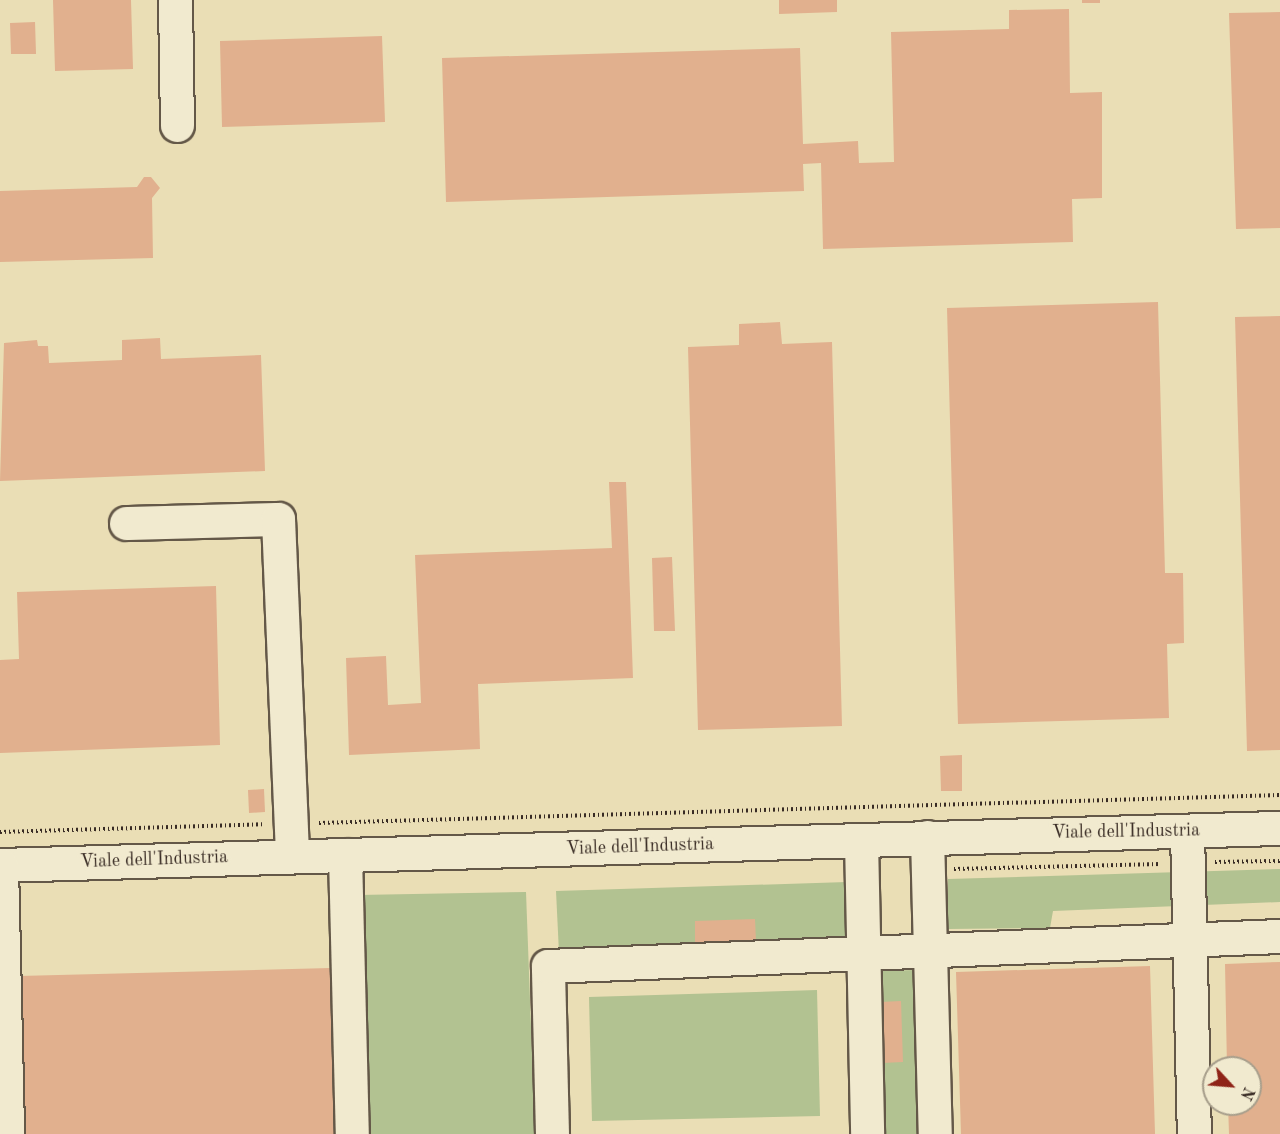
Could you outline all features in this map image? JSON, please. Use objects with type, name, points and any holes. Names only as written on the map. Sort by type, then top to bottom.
[{"type":"street","points":[[175,0],[177,125]]},
{"type":"street","points":[[126,524],[278,519],[292,856]]},
{"type":"street","name":"Viale dell'Industria","points":[[0,865],[1280,828]]},
{"type":"street","points":[[1187,831],[1194,1134]]},
{"type":"street","points":[[927,837],[935,1134]]},
{"type":"street","points":[[861,840],[867,1134]]},
{"type":"street","points":[[345,855],[351,1134]]},
{"type":"street","points":[[0,865],[8,1134]]},
{"type":"street","points":[[552,1134],[548,966],[1280,936]]},
{"type":"path","points":[[0,832],[1280,795]]},
{"type":"green space","points":[[1280,869],[1280,902],[1053,911],[1050,928],[948,929],[948,879]]},
{"type":"green space","points":[[847,882],[848,943],[559,953],[556,891]]},
{"type":"green space","points":[[526,892],[535,1134],[365,1134],[358,895]]},
{"type":"green space","points":[[915,970],[920,1134],[882,1134],[878,971]]},
{"type":"green space","points":[[817,990],[820,1116],[592,1121],[589,997]]},
{"type":"building","points":[[53,0],[131,0],[133,69],[55,71]]},
{"type":"building","points":[[779,0],[837,0],[837,12],[779,14]]},
{"type":"building","points":[[1082,0],[1100,0],[1100,3],[1082,3]]},
{"type":"building","points":[[1069,9],[1070,93],[1102,92],[1102,198],[1072,199],[1073,242],[823,249],[821,163],[803,164],[804,191],[446,202],[442,58],[800,48],[803,144],[858,141],[859,163],[894,162],[891,32],[1009,29],[1009,10]]},
{"type":"building","points":[[1280,12],[1280,228],[1236,229],[1229,13]]},
{"type":"building","points":[[35,22],[36,54],[11,54],[10,23]]},
{"type":"building","points":[[382,36],[385,122],[222,127],[220,41]]},
{"type":"building","points":[[144,177],[151,177],[160,188],[152,198],[153,258],[0,262],[0,191],[137,187]]},
{"type":"building","points":[[1158,302],[1165,573],[1183,573],[1184,643],[1167,644],[1169,718],[958,724],[947,308]]},
{"type":"building","points":[[1280,316],[1280,750],[1247,751],[1235,317]]},
{"type":"building","points":[[780,322],[782,344],[832,342],[842,726],[698,730],[688,347],[739,345],[739,324]]},
{"type":"building","points":[[160,338],[161,359],[261,355],[265,471],[0,481],[4,343],[37,340],[38,346],[48,346],[49,363],[122,360],[122,340]]},
{"type":"building","points":[[609,482],[626,482],[633,678],[478,684],[480,749],[349,755],[346,658],[386,656],[388,705],[421,703],[415,555],[612,548]]},
{"type":"building","points":[[672,557],[675,631],[654,631],[652,558]]},
{"type":"building","points":[[216,586],[220,745],[0,753],[0,660],[19,659],[17,592]]},
{"type":"building","points":[[962,755],[962,791],[941,791],[940,756]]},
{"type":"building","points":[[264,789],[265,812],[249,813],[248,790]]},
{"type":"building","points":[[755,919],[756,941],[695,943],[695,921]]},
{"type":"building","points":[[1280,962],[1280,1134],[1229,1134],[1228,1116],[1262,1116],[1262,1056],[1227,1056],[1225,964]]},
{"type":"building","points":[[1150,966],[1155,1134],[961,1134],[956,972]]},
{"type":"building","points":[[330,968],[335,1134],[24,1134],[19,976]]},
{"type":"building","points":[[901,1001],[903,1062],[882,1063],[880,1002]]}]
